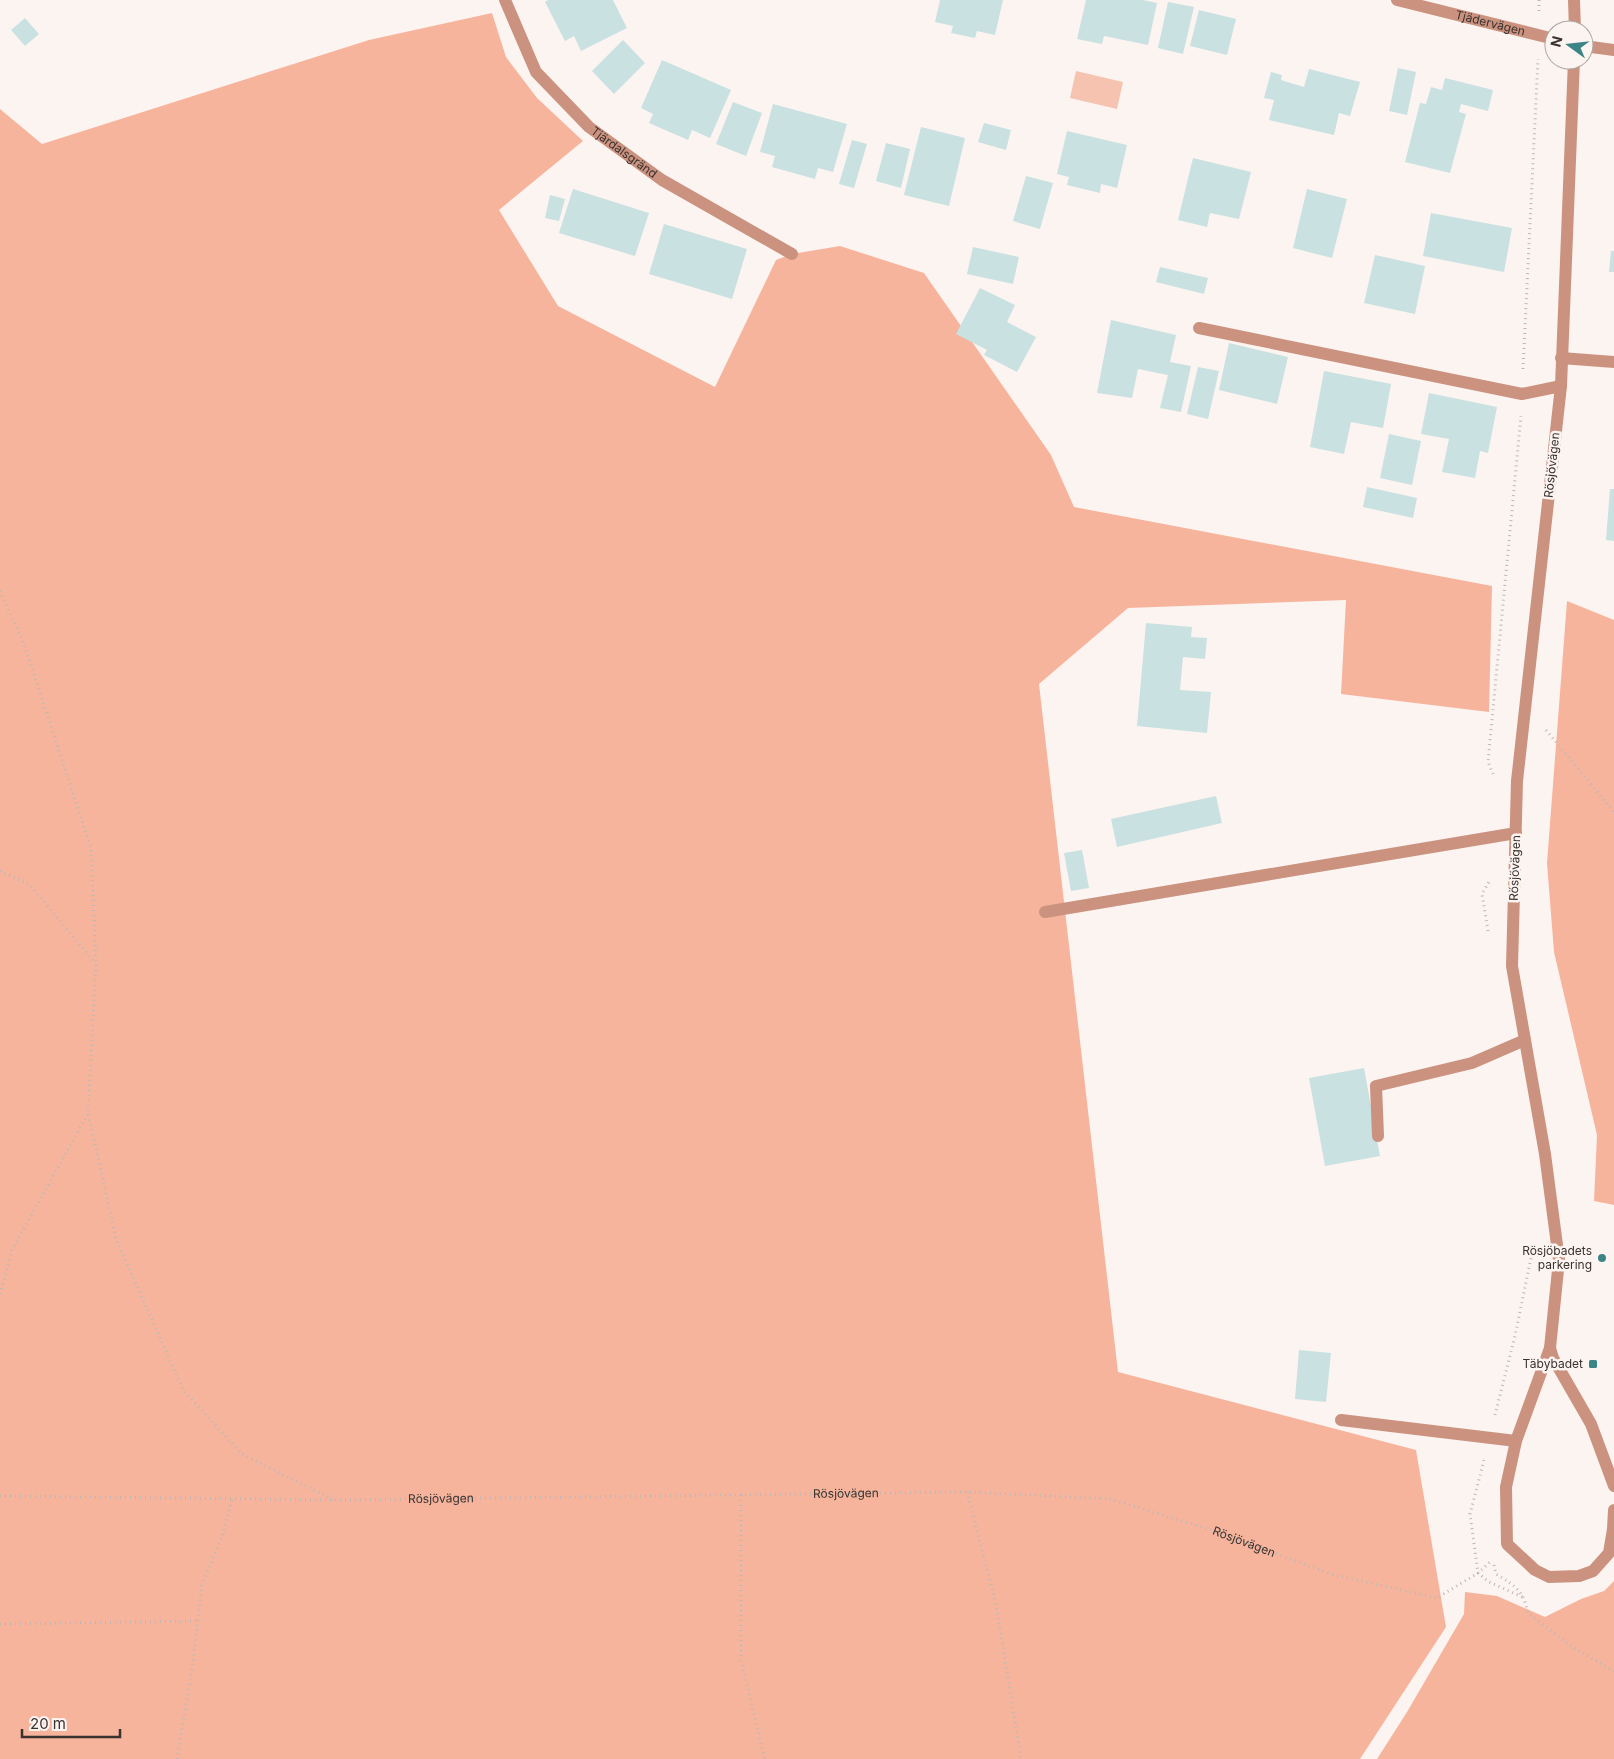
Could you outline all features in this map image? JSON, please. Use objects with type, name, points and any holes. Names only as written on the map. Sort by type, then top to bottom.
[{"type":"street","name":"Tjärdalsgränd","points":[[506,0],[536,72],[589,127],[662,180],[792,254]]},
{"type":"street","name":"Tjädervägen","points":[[1397,0],[1544,37]]},
{"type":"street","points":[[1574,0],[1574,20]]},
{"type":"street","points":[[1594,47],[1614,50]]},
{"type":"street","name":"Rösjövägen","points":[[1574,70],[1561,386],[1517,781],[1512,966],[1545,1154],[1559,1260],[1550,1348],[1516,1441],[1506,1487],[1507,1544],[1535,1570],[1549,1577],[1579,1576],[1593,1571],[1609,1552],[1614,1510]]},
{"type":"street","points":[[1199,328],[1522,394],[1561,386]]},
{"type":"street","points":[[1561,358],[1614,362]]},
{"type":"street","points":[[1045,912],[1516,833]]},
{"type":"street","points":[[1378,1136],[1376,1086],[1472,1063],[1525,1040]]},
{"type":"street","name":"Rösjövägen","points":[[1550,1348],[1553,1358],[1590,1424],[1614,1486]]},
{"type":"street","points":[[1341,1420],[1516,1441]]},
{"type":"path","points":[[0,591],[24,644],[91,848],[96,964],[88,1112],[116,1239],[183,1390],[242,1454],[335,1500]]},
{"type":"path","points":[[1526,706],[1614,812]]},
{"type":"path","points":[[0,871],[30,885],[96,964]]},
{"type":"path","points":[[0,1294],[12,1250],[88,1112]]},
{"type":"path","points":[[967,1492],[996,1604],[1020,1759]]},
{"type":"path","name":"Rösjövägen","points":[[0,1496],[335,1500],[967,1492],[1110,1499],[1215,1531],[1330,1574],[1436,1598],[1478,1573],[1492,1560],[1496,1574],[1512,1583],[1525,1598],[1528,1613],[1572,1647],[1614,1671]]},
{"type":"path","points":[[741,1495],[741,1660],[765,1759]]},
{"type":"path","points":[[177,1759],[192,1670],[202,1585],[223,1534],[232,1500]]},
{"type":"path","points":[[0,1624],[198,1621]]},
{"type":"shaded area","points":[[492,13],[506,57],[537,98],[583,141],[499,210],[558,306],[715,387],[776,260],[792,254],[840,246],[924,273],[1051,455],[1074,507],[1492,586],[1489,712],[1341,694],[1346,600],[1128,608],[1039,684],[1118,1372],[1416,1450],[1446,1627],[1360,1759],[0,1759],[0,109],[42,144],[369,40]]},
{"type":"shaded area","points":[[1076,71],[1123,82],[1117,109],[1070,98]]},
{"type":"shaded area","points":[[1567,601],[1614,620],[1614,1205],[1594,1201],[1597,1135],[1554,952],[1547,863]]},
{"type":"shaded area","points":[[1614,1581],[1614,1759],[1377,1759],[1407,1712],[1464,1614],[1465,1592],[1497,1596],[1545,1617],[1581,1599],[1604,1591]]},
{"type":"building","points":[[548,0],[613,0],[627,28],[581,51],[574,36],[565,41],[545,2]]},
{"type":"building","points":[[940,0],[1003,0],[995,35],[977,31],[975,38],[951,33],[953,26],[935,22]]},
{"type":"building","points":[[1086,0],[1143,0],[1157,3],[1148,45],[1104,36],[1102,44],[1077,39]]},
{"type":"building","points":[[1168,2],[1194,7],[1183,54],[1158,48]]},
{"type":"building","points":[[1199,10],[1236,19],[1227,55],[1190,46]]},
{"type":"building","points":[[25,18],[39,34],[25,46],[11,30]]},
{"type":"building","points":[[623,40],[645,63],[614,94],[592,71]]},
{"type":"building","points":[[662,60],[731,90],[710,138],[692,130],[688,140],[649,123],[653,114],[641,108]]},
{"type":"building","points":[[1398,68],[1416,72],[1407,115],[1389,111]]},
{"type":"building","points":[[1309,69],[1360,82],[1350,116],[1339,113],[1334,135],[1269,120],[1274,100],[1264,98],[1271,72],[1282,75],[1281,80],[1304,87]]},
{"type":"building","points":[[1445,78],[1493,90],[1488,111],[1461,104],[1459,112],[1466,114],[1450,173],[1405,162],[1420,103],[1426,104],[1431,87],[1442,90]]},
{"type":"building","points":[[733,102],[762,113],[746,156],[716,144]]},
{"type":"building","points":[[773,104],[847,124],[833,172],[818,168],[815,179],[772,167],[775,156],[760,152]]},
{"type":"building","points":[[984,123],[1011,130],[1006,150],[978,142]]},
{"type":"building","points":[[921,127],[965,138],[949,206],[904,195]]},
{"type":"building","points":[[1067,131],[1127,145],[1117,188],[1101,184],[1100,193],[1067,185],[1069,177],[1057,174]]},
{"type":"building","points":[[852,140],[867,144],[854,188],[839,184]]},
{"type":"building","points":[[886,143],[910,149],[901,188],[876,181]]},
{"type":"building","points":[[1193,158],[1251,172],[1239,219],[1210,213],[1207,227],[1178,220]]},
{"type":"building","points":[[1026,176],[1053,183],[1040,229],[1013,221]]},
{"type":"building","points":[[573,189],[649,213],[635,256],[559,233]]},
{"type":"building","points":[[1307,189],[1347,199],[1332,258],[1293,248]]},
{"type":"building","points":[[550,195],[565,199],[559,221],[545,218]]},
{"type":"building","points":[[1431,213],[1512,228],[1504,272],[1423,256]]},
{"type":"building","points":[[664,224],[747,249],[732,299],[649,274]]},
{"type":"building","points":[[973,247],[1019,257],[1013,284],[967,274]]},
{"type":"building","points":[[1611,251],[1614,251],[1614,272],[1609,272]]},
{"type":"building","points":[[1375,255],[1425,266],[1415,314],[1364,303]]},
{"type":"building","points":[[1160,267],[1208,278],[1204,294],[1156,282]]},
{"type":"building","points":[[980,288],[1015,305],[1007,322],[1036,337],[1017,372],[984,355],[987,350],[956,334]]},
{"type":"building","points":[[1111,320],[1176,335],[1170,362],[1191,366],[1181,412],[1160,408],[1168,375],[1138,369],[1132,398],[1097,393]]},
{"type":"building","points":[[1229,343],[1288,357],[1277,404],[1219,390]]},
{"type":"building","points":[[1198,367],[1219,371],[1208,419],[1187,414]]},
{"type":"building","points":[[1324,371],[1391,384],[1383,428],[1351,422],[1344,454],[1310,447]]},
{"type":"building","points":[[1429,393],[1497,407],[1488,453],[1480,451],[1475,478],[1442,472],[1449,439],[1421,434]]},
{"type":"building","points":[[1389,434],[1421,441],[1412,485],[1380,478]]},
{"type":"building","points":[[1367,487],[1417,498],[1413,518],[1363,507]]},
{"type":"building","points":[[1610,489],[1614,489],[1614,541],[1606,540]]},
{"type":"building","points":[[1146,623],[1192,627],[1191,637],[1207,638],[1205,659],[1183,657],[1180,690],[1211,692],[1207,733],[1137,726]]},
{"type":"building","points":[[1216,796],[1222,823],[1117,847],[1111,819]]},
{"type":"building","points":[[1082,850],[1089,888],[1071,891],[1064,853]]},
{"type":"building","points":[[1364,1068],[1380,1156],[1325,1166],[1309,1078]]},
{"type":"building","points":[[1299,1350],[1331,1353],[1326,1402],[1295,1399]]},
{"type":"place","name":"Rösjöbadets parkering","points":[[1602,1258]]},
{"type":"place","name":"Täbybadet","points":[[1593,1364]]}]
